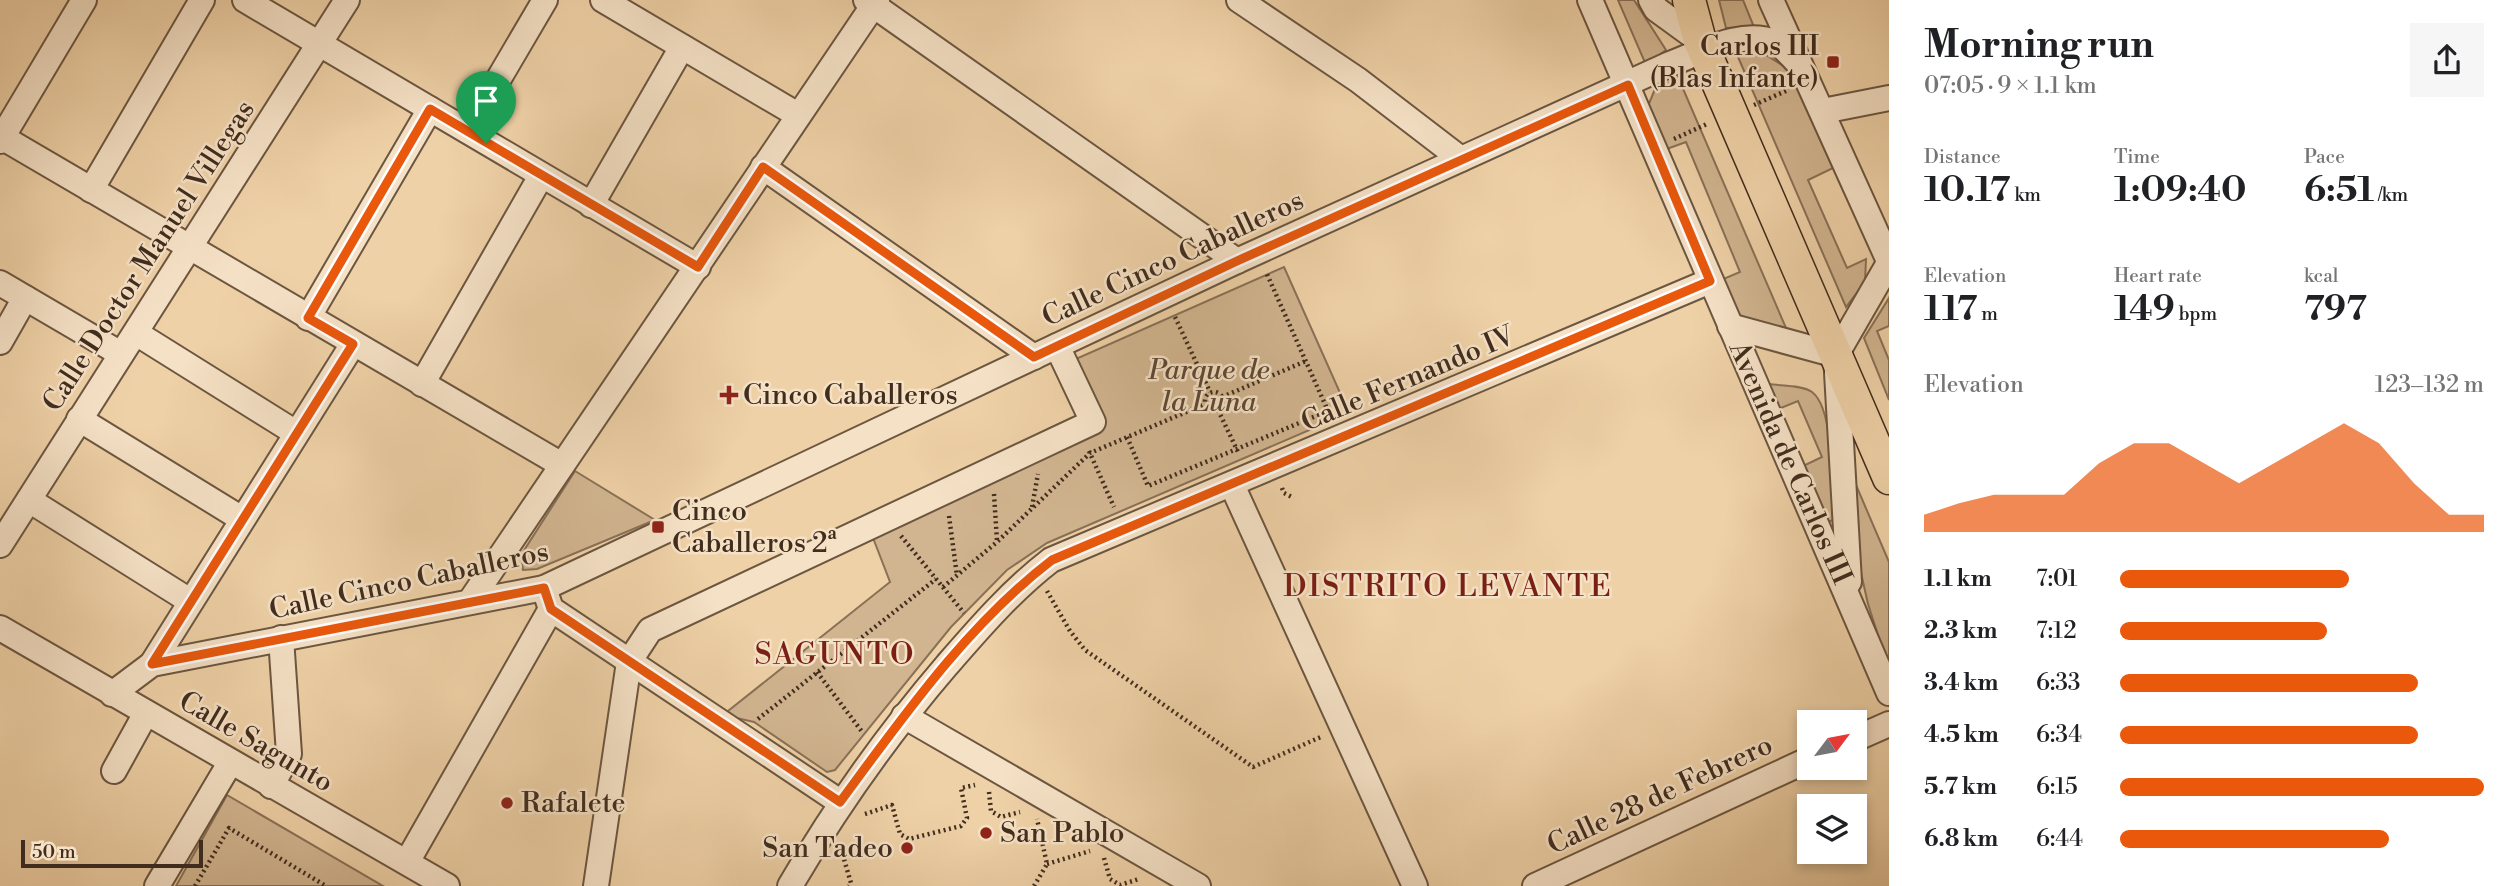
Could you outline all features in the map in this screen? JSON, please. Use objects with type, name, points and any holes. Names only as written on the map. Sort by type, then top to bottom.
[{"type":"main road","name":"Avenida de Carlos III","points":[[1672,0],[1703,46]]},
{"type":"main road","name":"Avenida de Carlos III","points":[[1689,0],[1703,46],[1889,478]]},
{"type":"street","points":[[84,0],[1,138],[562,465]]},
{"type":"street","points":[[91,190],[202,0]]},
{"type":"street","points":[[245,0],[698,267]]},
{"type":"street","name":"Calle Doctor Manuel Villegas","points":[[0,545],[347,0]]},
{"type":"street","points":[[468,131],[545,0]]},
{"type":"street","points":[[603,0],[798,116]]},
{"type":"street","points":[[1239,0],[1358,80],[1461,159]]},
{"type":"street","name":"Avenida de Carlos III","points":[[1590,0],[1889,693]]},
{"type":"street","points":[[1651,0],[1656,9],[1703,46]]},
{"type":"street","name":"Avenida de Carlos III","points":[[1698,0],[1703,46]]},
{"type":"street","points":[[1771,0],[1889,262],[1836,355]]},
{"type":"street","points":[[471,600],[698,267],[872,2],[1247,256]]},
{"type":"street","points":[[1628,85],[1703,46],[1734,40],[1755,38],[1779,44],[1800,67]]},
{"type":"street","points":[[591,205],[682,47]]},
{"type":"street","name":"Calle Cinco Caballeros","points":[[112,694],[152,664],[471,600],[547,599],[1057,346],[1247,256],[1628,85]]},
{"type":"street","points":[[1823,111],[1889,98]]},
{"type":"street","points":[[308,318],[430,109]]},
{"type":"street","points":[[763,167],[1034,357]]},
{"type":"street","points":[[422,384],[541,176]]},
{"type":"street","name":"Calle Fernando IV","points":[[790,886],[851,803],[881,746],[904,716],[1018,586],[1052,560],[1710,281]]},
{"type":"street","points":[[0,283],[121,354]]},
{"type":"street","points":[[0,342],[25,298]]},
{"type":"street","name":"Avenida de Carlos III","points":[[1730,326],[1836,355],[1850,600]]},
{"type":"street","points":[[136,333],[296,433]]},
{"type":"street","points":[[152,664],[353,344]]},
{"type":"street","points":[[596,886],[629,662],[650,630],[1093,422],[1057,346]]},
{"type":"street","points":[[79,419],[242,519]]},
{"type":"street","points":[[1241,482],[1343,727],[1415,886]]},
{"type":"street","points":[[29,500],[190,601]]},
{"type":"street","points":[[407,862],[547,599],[629,662],[745,739],[851,803]]},
{"type":"street","name":"Calle Sagunto","points":[[0,628],[447,886]]},
{"type":"street","points":[[271,786],[289,754],[281,638]]},
{"type":"street","points":[[114,771],[146,713]]},
{"type":"street","points":[[904,716],[1198,886]]},
{"type":"street","points":[[1867,734],[1889,724]]},
{"type":"street","points":[[157,886],[230,763]]},
{"type":"street","name":"Calle 28 de Febrero","points":[[1535,886],[1797,765]]},
{"type":"path","points":[[1127,437],[1148,486],[1328,411],[1306,361],[1247,256]]},
{"type":"path","points":[[943,587],[997,542],[1090,453],[1205,404],[1210,392],[1165,295]]},
{"type":"path","points":[[1222,397],[1306,361]]},
{"type":"path","points":[[1210,392],[1216,391],[1222,397],[1222,405],[1218,410]]},
{"type":"path","points":[[1205,404],[1212,410],[1218,410]]},
{"type":"path","points":[[1218,410],[1237,450],[1241,482]]},
{"type":"path","points":[[1078,429],[1123,528]]},
{"type":"path","points":[[990,470],[997,542]]},
{"type":"path","points":[[945,492],[957,576]]},
{"type":"path","points":[[888,518],[979,628]]},
{"type":"path","points":[[1036,572],[1070,631],[1085,650],[1253,767],[1343,727]]},
{"type":"path","points":[[745,739],[754,722],[936,579]]},
{"type":"path","points":[[817,673],[864,735],[881,746]]},
{"type":"path","points":[[851,803],[856,817],[892,806],[901,834],[909,839],[961,826],[967,818],[961,788],[988,783],[991,811],[1001,817],[1023,811]]},
{"type":"path","points":[[1034,808],[1047,864]]},
{"type":"path","points":[[195,886],[229,828],[326,886]]},
{"type":"path","points":[[834,855],[839,845],[851,883],[849,886]]},
{"type":"path","points":[[1034,886],[1047,864],[1101,847],[1110,879],[1120,885],[1149,876]]},
{"type":"green space","points":[[1618,0],[1634,0],[1666,50],[1646,65]]},
{"type":"green space","points":[[1719,0],[1743,0],[1754,27],[1726,28]]},
{"type":"green space","points":[[1735,50],[1766,55],[1790,70],[1833,168],[1808,180],[1847,268],[1866,259],[1865,282],[1846,307]]},
{"type":"green space","points":[[1673,75],[1678,77],[1786,328],[1784,332],[1734,314],[1721,280],[1740,272],[1686,142],[1664,150],[1648,106],[1655,89]]},
{"type":"green space","name":"Parque de la Luna","points":[[1284,267],[1349,413],[1047,543],[1007,570],[951,627],[835,770],[827,772],[754,722],[723,715],[890,582],[870,530],[1097,423],[1069,362]]},
{"type":"green space","points":[[1889,298],[1889,326],[1877,331],[1889,360],[1889,400],[1864,338]]},
{"type":"green space","points":[[1769,384],[1808,390],[1819,401],[1825,415],[1831,452],[1833,520],[1828,522],[1801,467],[1822,457],[1798,401],[1776,410]]},
{"type":"green space","points":[[575,471],[655,520],[537,569],[523,570],[521,555]]},
{"type":"green space","points":[[1853,478],[1889,562],[1889,669],[1868,604],[1859,564]]},
{"type":"green space","points":[[227,795],[383,886],[176,886]]},
{"type":"place","name":"Carlos III (Blas Infante)","points":[[1833,62]]},
{"type":"place","name":"Cinco Caballeros","points":[[729,395]]},
{"type":"place","name":"Cinco Caballeros 2ª","points":[[658,527]]},
{"type":"place","name":"Rafalete","points":[[507,803]]},
{"type":"place","name":"San Pablo","points":[[986,833]]},
{"type":"place","name":"San Tadeo","points":[[907,848]]},
{"type":"district","name":"DISTRITO LEVANTE","points":[[1448,587]]},
{"type":"district","name":"SAGUNTO","points":[[835,655]]},
{"type":"route","points":[[1628,85],[1710,281],[1415,409],[1084,544],[1052,560],[1018,586],[993,612],[904,716],[840,802],[551,609],[544,588],[471,600],[152,664],[353,344],[308,318],[430,109],[486,143],[698,267],[763,167],[1034,357],[1237,261],[1628,85]]}]
